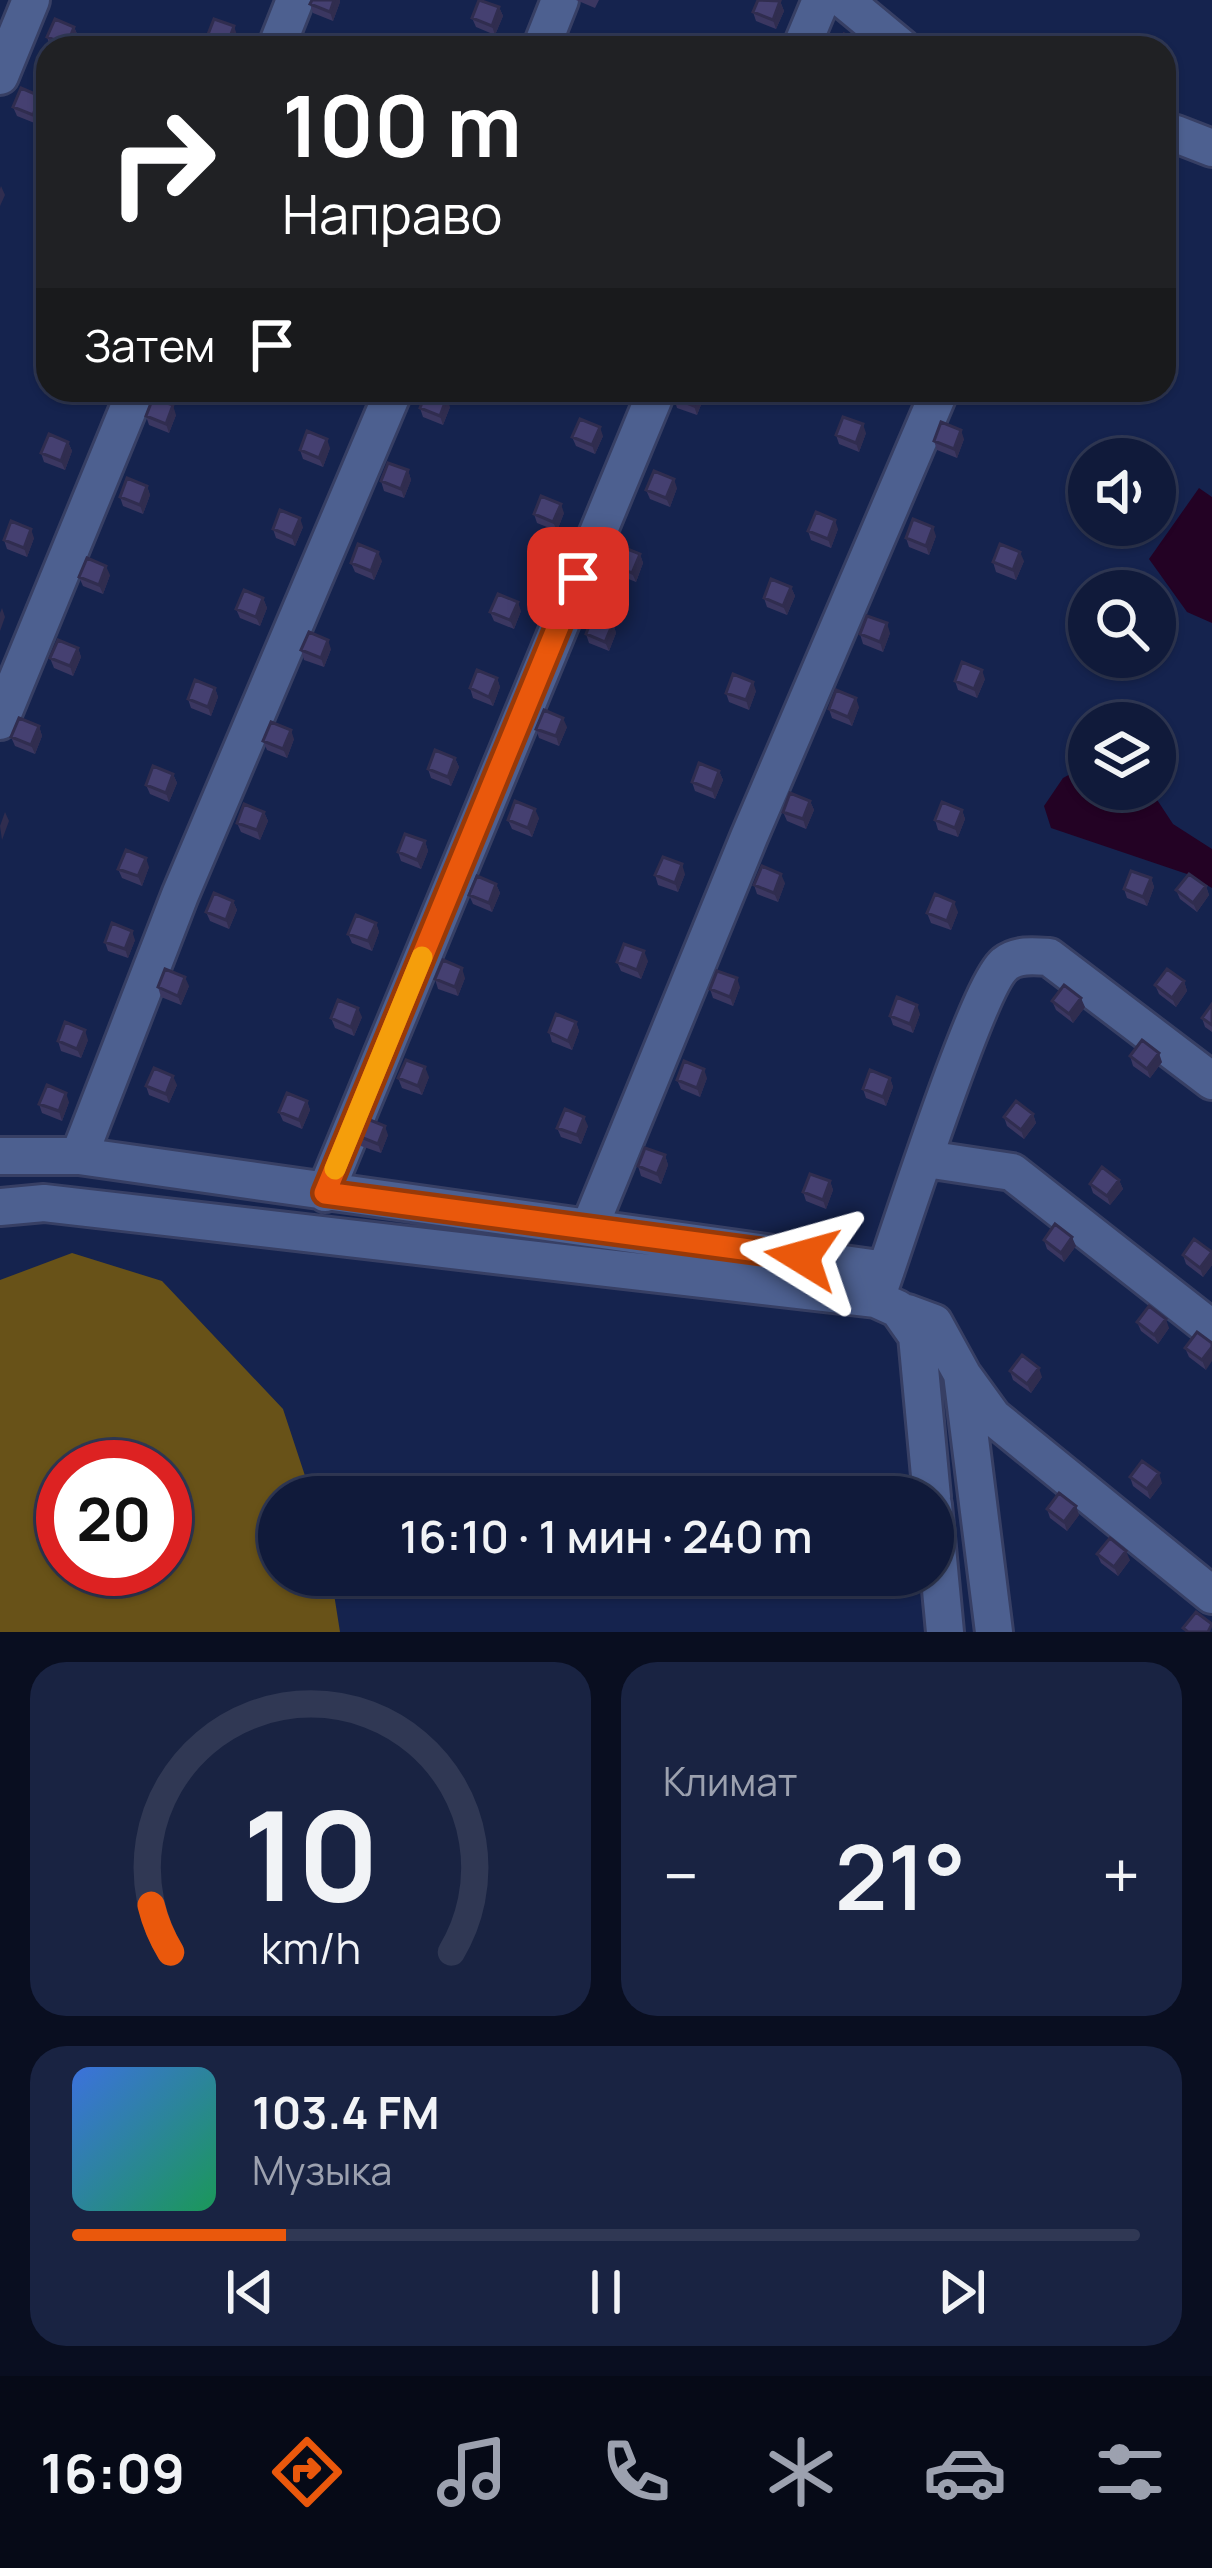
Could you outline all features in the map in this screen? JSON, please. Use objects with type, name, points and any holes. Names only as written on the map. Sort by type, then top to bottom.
[{"type":"street","points":[[0,76],[31,0]]},
{"type":"street","points":[[281,36],[295,0]]},
{"type":"street","points":[[546,36],[560,0]]},
{"type":"street","points":[[806,36],[821,0]]},
{"type":"street","points":[[844,0],[888,36]]},
{"type":"street","points":[[1176,134],[1212,148]]},
{"type":"street","points":[[0,721],[131,402]]},
{"type":"street","points":[[80,1156],[180,896],[389,402]]},
{"type":"street","points":[[325,1193],[652,402]]},
{"type":"street","points":[[590,1226],[935,402]]},
{"type":"street","points":[[887,1293],[926,1159],[978,1011],[1004,965],[1027,956],[1049,957],[1212,1081]]},
{"type":"street","points":[[0,1156],[80,1156],[590,1226],[887,1293],[934,1323],[993,1418],[1212,1595]]},
{"type":"street","points":[[926,1159],[1012,1172],[1212,1329]]},
{"type":"street","points":[[0,1207],[67,1206],[887,1293],[917,1336],[931,1476]]},
{"type":"street","points":[[962,1374],[994,1632]]},
{"type":"street","points":[[942,1596],[945,1632]]},
{"type":"shaded area","points":[[1199,488],[1212,497],[1212,623],[1187,612],[1176,597],[1176,570],[1157,570],[1149,559],[1158,546],[1176,546],[1176,521]]},
{"type":"shaded area","points":[[1068,775],[1068,810],[1164,810],[1173,824],[1212,849],[1212,888],[1187,874],[1051,828],[1044,806]]},
{"type":"shaded area","points":[[72,1253],[162,1281],[283,1409],[305,1476],[258,1476],[258,1596],[334,1596],[340,1632],[0,1632],[0,1280]]},
{"type":"building","points":[[312,0],[334,0],[330,12],[310,4]]},
{"type":"building","points":[[479,0],[499,7],[492,26],[472,18]]},
{"type":"building","points":[[758,0],[780,1],[773,20],[753,12]]},
{"type":"building","points":[[55,19],[74,27],[70,36],[47,36]]},
{"type":"building","points":[[214,19],[234,26],[230,36],[207,36]]},
{"type":"building","points":[[21,88],[36,94],[33,115],[13,107]]},
{"type":"building","points":[[151,402],[173,405],[166,424],[146,416]]},
{"type":"building","points":[[422,402],[445,402],[440,416],[420,408]]},
{"type":"building","points":[[843,417],[863,424],[856,443],[836,435]]},
{"type":"building","points":[[580,419],[600,427],[592,445],[572,437]]},
{"type":"building","points":[[941,422],[961,430],[954,449],[934,441]]},
{"type":"building","points":[[307,431],[327,439],[319,458],[300,450]]},
{"type":"building","points":[[49,434],[68,442],[61,461],[41,453]]},
{"type":"building","points":[[388,463],[408,470],[401,489],[381,481]]},
{"type":"building","points":[[654,471],[674,479],[666,498],[646,490]]},
{"type":"building","points":[[127,478],[147,486],[140,505],[120,497]]},
{"type":"building","points":[[541,496],[561,504],[553,522],[534,514]]},
{"type":"building","points":[[280,510],[300,518],[292,537],[273,529]]},
{"type":"building","points":[[816,512],[835,520],[828,539],[808,531]]},
{"type":"building","points":[[913,519],[933,527],[926,546],[906,538]]},
{"type":"building","points":[[11,521],[31,529],[24,548],[4,540]]},
{"type":"building","points":[[358,544],[378,552],[371,571],[351,563]]},
{"type":"building","points":[[1000,544],[1020,552],[1013,570],[993,562]]},
{"type":"building","points":[[620,546],[640,554],[632,573],[613,564]]},
{"type":"building","points":[[87,558],[106,566],[99,585],[79,577]]},
{"type":"building","points":[[771,579],[791,587],[783,606],[764,598]]},
{"type":"building","points":[[244,590],[263,598],[256,617],[236,609]]},
{"type":"building","points":[[498,594],[518,602],[510,620],[490,612]]},
{"type":"building","points":[[593,616],[613,623],[605,642],[586,634]]},
{"type":"building","points":[[867,616],[887,623],[880,642],[860,634]]},
{"type":"building","points":[[309,632],[328,640],[321,658],[301,650]]},
{"type":"building","points":[[58,640],[78,648],[70,666],[50,658]]},
{"type":"building","points":[[962,662],[982,670],[974,689],[955,681]]},
{"type":"building","points":[[477,670],[497,678],[489,697],[470,688]]},
{"type":"building","points":[[733,674],[753,682],[746,700],[726,693]]},
{"type":"building","points":[[195,680],[215,688],[208,707],[188,699]]},
{"type":"building","points":[[836,690],[856,698],[848,717],[829,709]]},
{"type":"building","points":[[544,710],[563,718],[556,736],[536,729]]},
{"type":"building","points":[[19,718],[39,726],[31,745],[11,737]]},
{"type":"building","points":[[271,722],[291,730],[283,749],[263,741]]},
{"type":"building","points":[[435,750],[455,758],[448,777],[428,769]]},
{"type":"building","points":[[699,763],[719,771],[712,790],[692,782]]},
{"type":"building","points":[[153,766],[173,774],[166,793],[146,785]]},
{"type":"building","points":[[790,793],[810,801],[803,819],[783,812]]},
{"type":"building","points":[[515,801],[535,809],[528,828],[508,820]]},
{"type":"building","points":[[942,802],[962,810],[955,828],[935,820]]},
{"type":"building","points":[[244,804],[264,812],[257,830],[237,823]]},
{"type":"building","points":[[405,834],[425,841],[417,860],[398,852]]},
{"type":"building","points":[[126,850],[146,858],[138,876],[118,869]]},
{"type":"building","points":[[663,857],[682,864],[675,883],[655,875]]},
{"type":"building","points":[[762,866],[781,874],[774,893],[754,885]]},
{"type":"building","points":[[1131,871],[1151,878],[1143,897],[1124,889]]},
{"type":"building","points":[[1189,874],[1206,886],[1193,903],[1176,890]]},
{"type":"building","points":[[477,876],[496,884],[489,903],[469,895]]},
{"type":"building","points":[[214,893],[233,901],[226,920],[206,912]]},
{"type":"building","points":[[935,894],[954,902],[947,921],[927,913]]},
{"type":"building","points":[[356,915],[376,923],[368,941],[348,934]]},
{"type":"building","points":[[112,923],[132,931],[125,949],[105,942]]},
{"type":"building","points":[[624,944],[644,951],[637,970],[617,962]]},
{"type":"building","points":[[443,960],[462,968],[455,987],[435,979]]},
{"type":"building","points":[[165,969],[185,977],[178,996],[158,987]]},
{"type":"building","points":[[1167,969],[1184,981],[1172,998],[1155,985]]},
{"type":"building","points":[[717,971],[737,978],[730,997],[710,989]]},
{"type":"building","points":[[1064,985],[1081,998],[1069,1014],[1052,1001]]},
{"type":"building","points":[[897,997],[917,1005],[910,1024],[890,1016]]},
{"type":"building","points":[[338,1000],[358,1008],[351,1027],[331,1018]]},
{"type":"building","points":[[1212,1004],[1212,1025],[1202,1018]]},
{"type":"building","points":[[556,1014],[576,1022],[568,1041],[549,1032]]},
{"type":"building","points":[[65,1022],[85,1030],[77,1049],[58,1041]]},
{"type":"building","points":[[1142,1040],[1159,1053],[1147,1069],[1130,1056]]},
{"type":"building","points":[[406,1060],[425,1067],[418,1086],[398,1078]]},
{"type":"building","points":[[684,1061],[704,1069],[697,1088],[677,1080]]},
{"type":"building","points":[[154,1068],[173,1076],[166,1094],[146,1086]]},
{"type":"building","points":[[870,1070],[890,1078],[883,1097],[863,1089]]},
{"type":"building","points":[[47,1085],[66,1093],[59,1111],[39,1104]]},
{"type":"building","points":[[287,1093],[307,1101],[299,1120],[279,1112]]},
{"type":"building","points":[[1016,1101],[1033,1114],[1021,1130],[1004,1117]]},
{"type":"building","points":[[565,1109],[584,1117],[577,1135],[557,1128]]},
{"type":"building","points":[[365,1118],[385,1126],[378,1144],[358,1136]]},
{"type":"building","points":[[645,1148],[665,1155],[657,1174],[638,1166]]},
{"type":"building","points":[[1102,1167],[1119,1180],[1107,1196],[1090,1184]]},
{"type":"building","points":[[810,1174],[830,1181],[823,1200],[803,1192]]},
{"type":"building","points":[[1055,1224],[1072,1237],[1061,1253],[1044,1240]]},
{"type":"building","points":[[1194,1239],[1212,1252],[1200,1268],[1183,1255]]},
{"type":"building","points":[[1149,1306],[1166,1319],[1154,1335],[1137,1322]]},
{"type":"building","points":[[1197,1332],[1212,1343],[1202,1360],[1185,1348]]},
{"type":"building","points":[[1022,1355],[1039,1368],[1027,1384],[1010,1371]]},
{"type":"building","points":[[1142,1461],[1159,1473],[1147,1489],[1130,1477]]},
{"type":"building","points":[[1059,1493],[1076,1506],[1064,1522],[1047,1509]]},
{"type":"building","points":[[1110,1538],[1126,1551],[1114,1567],[1097,1554]]},
{"type":"building","points":[[1196,1612],[1212,1624],[1208,1632],[1183,1628]]},
{"type":"slow traffic","points":[[335,1169],[422,957]]},
{"type":"route","points":[[578,578],[325,1193],[802,1257]]}]
